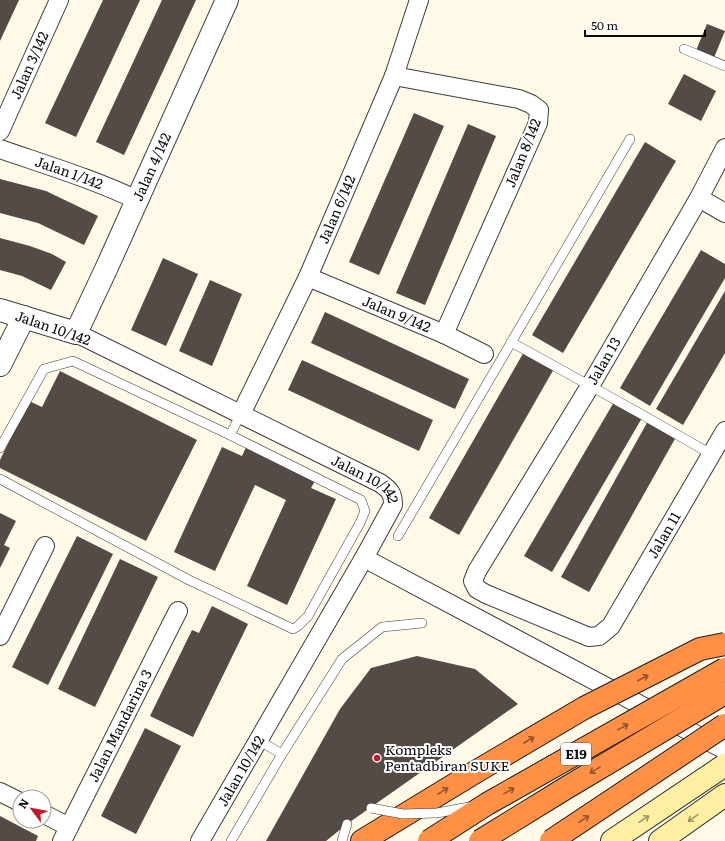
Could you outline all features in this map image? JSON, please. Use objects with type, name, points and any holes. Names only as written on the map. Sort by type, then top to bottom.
[{"type":"highway","points":[[362,841],[584,708],[700,650],[725,644]]},
{"type":"highway","name":"E19","points":[[428,841],[488,804],[725,669]]},
{"type":"highway","name":"E19","points":[[480,841],[725,693]]},
{"type":"highway","points":[[551,841],[725,725]]},
{"type":"main road","points":[[612,841],[725,765]]},
{"type":"main road","points":[[660,841],[725,795]]},
{"type":"street","name":"Jalan 3/142","points":[[0,131],[58,0]]},
{"type":"street","name":"Jalan 4/142","points":[[76,333],[227,0]]},
{"type":"street","name":"Jalan 6/142","points":[[241,414],[308,277],[394,76],[419,0]]},
{"type":"street","name":"Jalan 8/142","points":[[394,76],[519,98],[532,104],[540,110],[538,123],[444,334]]},
{"type":"street","name":"Jalan 13","points":[[599,636],[589,637],[486,594],[477,589],[473,581],[477,570],[590,386],[699,198],[725,148]]},
{"type":"street","name":"Jalan 1/142","points":[[0,149],[79,176],[136,200]]},
{"type":"street","points":[[699,198],[725,213]]},
{"type":"street","name":"Jalan 9/142","points":[[308,277],[444,334],[484,354]]},
{"type":"street","name":"Jalan 10/142","points":[[0,310],[76,333],[380,483],[388,489],[393,496],[393,505],[364,558],[200,841]]},
{"type":"street","points":[[3,351],[24,317]]},
{"type":"street","name":"Jalan 11","points":[[599,636],[612,626],[725,431]]},
{"type":"street","points":[[0,636],[45,546]]},
{"type":"street","points":[[364,558],[725,750]]},
{"type":"street","name":"Jalan Mandarina 3","points":[[66,834],[178,611]]},
{"type":"street","points":[[0,792],[12,798]]},
{"type":"street","points":[[52,821],[66,834]]},
{"type":"lane","points":[[684,49],[725,66]]},
{"type":"lane","points":[[398,536],[630,139]]},
{"type":"lane","points":[[511,342],[711,454]]},
{"type":"lane","points":[[0,448],[44,369],[73,361],[230,435],[361,500],[365,511],[360,523],[308,616],[293,629],[189,580],[0,479]]},
{"type":"lane","points":[[230,435],[241,414]]},
{"type":"lane","points":[[231,841],[282,754],[342,659],[382,627],[422,623]]},
{"type":"lane","points":[[258,740],[282,754]]},
{"type":"lane","points":[[371,808],[403,814],[437,814],[488,804]]},
{"type":"lane","points":[[342,841],[347,824]]},
{"type":"building","points":[[0,0],[19,0],[0,41]]},
{"type":"building","points":[[103,0],[140,0],[76,137],[45,123]]},
{"type":"building","points":[[162,0],[196,0],[124,155],[96,142]]},
{"type":"building","points":[[707,24],[725,31],[713,60],[695,53]]},
{"type":"building","points":[[684,74],[716,91],[701,121],[668,104]]},
{"type":"building","points":[[414,113],[444,126],[379,275],[349,262]]},
{"type":"building","points":[[468,124],[496,136],[425,305],[396,293]]},
{"type":"building","points":[[645,142],[676,161],[563,353],[532,335]]},
{"type":"building","points":[[0,179],[46,191],[98,216],[84,245],[38,223],[0,213]]},
{"type":"building","points":[[0,238],[52,254],[66,262],[51,290],[22,276],[0,270]]},
{"type":"building","points":[[701,250],[725,264],[725,278],[650,406],[620,388]]},
{"type":"building","points":[[163,258],[198,274],[166,346],[131,330]]},
{"type":"building","points":[[210,280],[242,294],[212,366],[179,351]]},
{"type":"building","points":[[725,291],[725,353],[683,425],[656,409]]},
{"type":"building","points":[[325,312],[469,379],[455,409],[311,343]]},
{"type":"building","points":[[525,350],[555,367],[459,535],[429,518]]},
{"type":"building","points":[[302,360],[433,420],[419,451],[288,390]]},
{"type":"building","points":[[60,371],[197,440],[146,541],[0,468],[0,460],[29,401],[42,407]]},
{"type":"building","points":[[614,402],[642,418],[552,572],[524,556]]},
{"type":"building","points":[[648,421],[676,437],[589,592],[561,577]]},
{"type":"building","points":[[247,445],[317,477],[311,488],[336,499],[287,605],[247,586],[286,500],[255,485],[215,571],[174,552],[222,447],[242,456]]},
{"type":"building","points":[[0,513],[16,521],[4,545],[10,548],[0,568]]},
{"type":"building","points":[[77,536],[113,554],[48,685],[12,667]]},
{"type":"building","points":[[120,559],[158,577],[95,707],[58,689]]},
{"type":"building","points":[[212,606],[248,624],[193,737],[150,716],[192,630],[199,633]]},
{"type":"building","name":"Kompleks Pentadbiran SUKE","points":[[417,656],[475,669],[518,704],[347,824],[326,841],[266,841],[340,709],[371,668]]},
{"type":"building","points":[[145,728],[181,746],[136,834],[101,816]]},
{"type":"building","points":[[0,816],[12,822],[12,829],[25,829],[38,836],[36,841],[0,841]]},
{"type":"place","name":"Kompleks Pentadbiran SUKE","points":[[377,758]]}]
